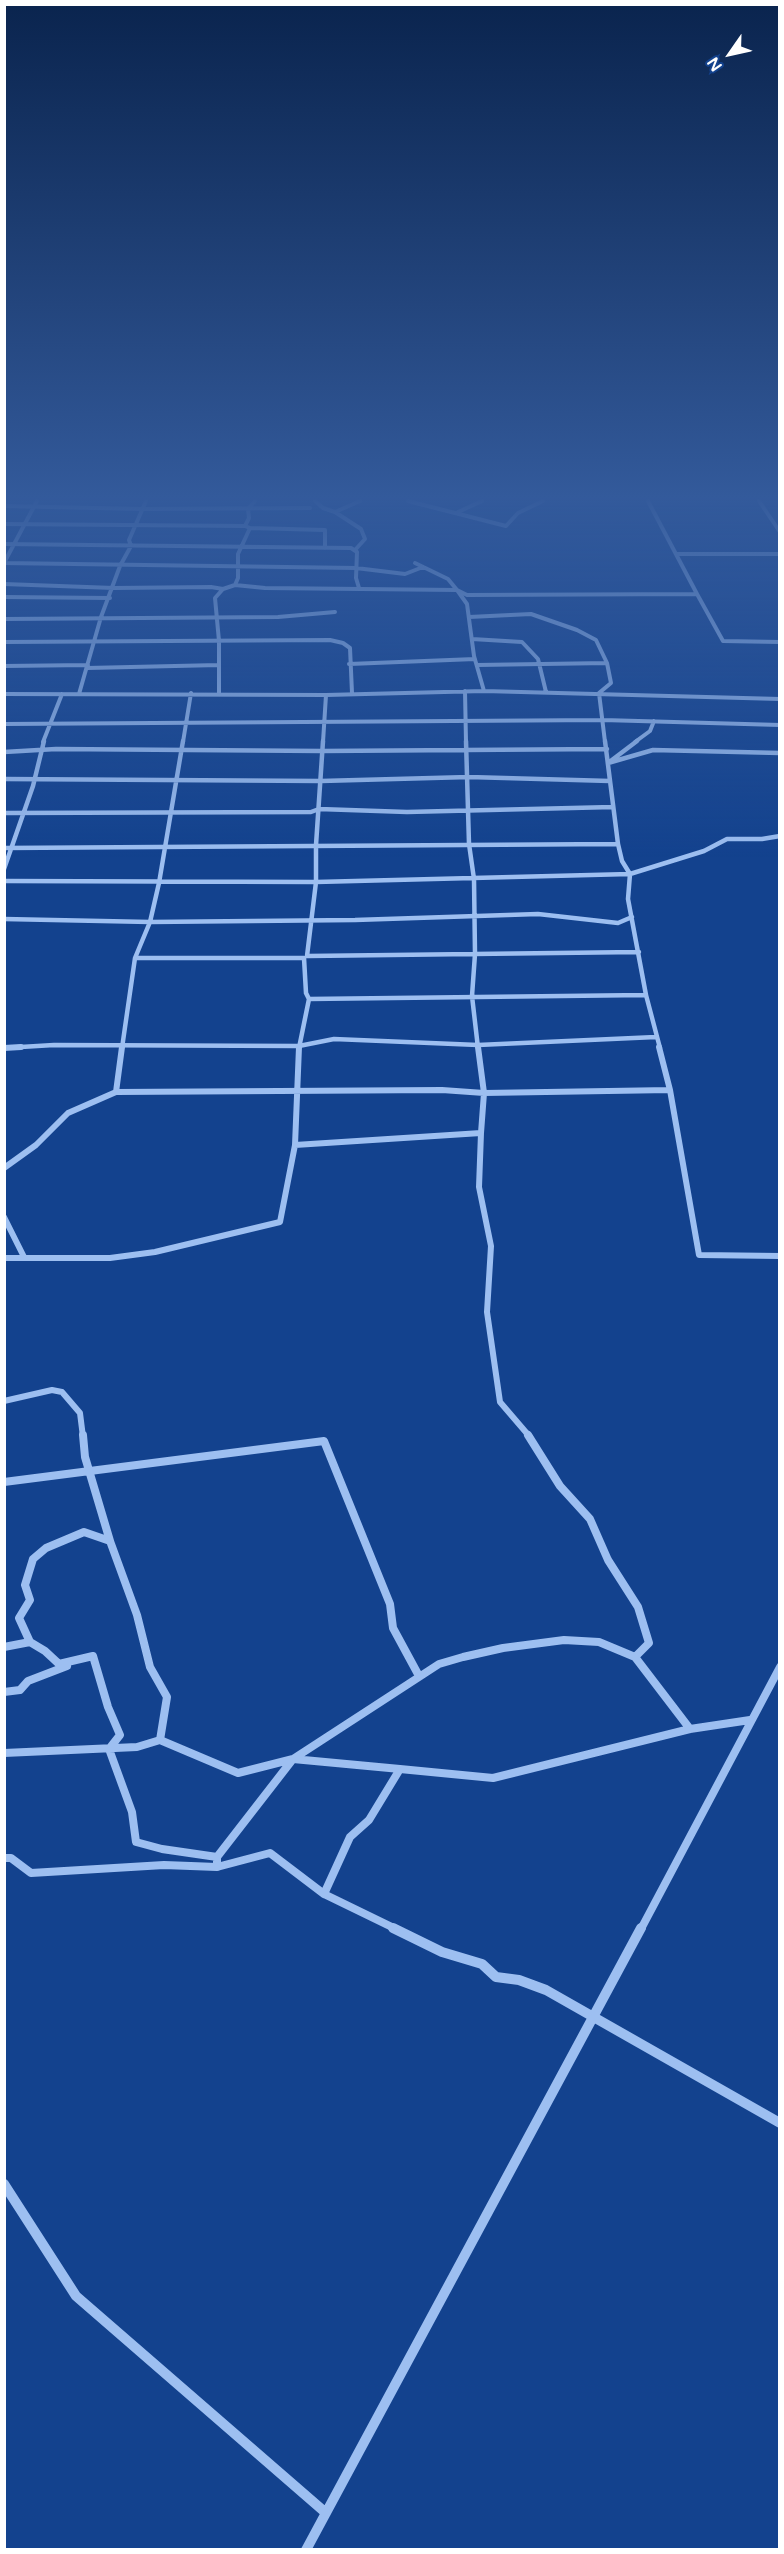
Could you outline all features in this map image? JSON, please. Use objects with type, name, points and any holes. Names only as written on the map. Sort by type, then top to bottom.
[{"type":"street","points":[[79,694],[101,620]]},
{"type":"street","points":[[216,620],[219,641],[219,693]]},
{"type":"street","points":[[469,620],[476,662],[484,691]]},
{"type":"street","points":[[549,620],[560,626],[577,630],[596,640],[607,663],[611,683],[599,693]]},
{"type":"street","points":[[711,620],[723,641],[780,642]]},
{"type":"street","points":[[472,639],[522,642],[538,659],[546,692]]},
{"type":"street","points":[[4,642],[330,640],[343,643],[350,648],[352,693]]},
{"type":"street","points":[[349,664],[607,663]]},
{"type":"street","points":[[4,666],[219,665]]},
{"type":"street","points":[[4,694],[326,695],[484,691],[780,699]]},
{"type":"street","points":[[465,692],[475,916],[472,996],[484,1093],[479,1187],[490,1246],[487,1312],[500,1402],[536,1444],[560,1486],[590,1519],[608,1560],[638,1607],[649,1642],[635,1657]]},
{"type":"street","points":[[116,1092],[135,958],[150,922],[159,883],[191,693]]},
{"type":"street","points":[[599,693],[618,844],[622,861],[630,874],[628,891],[646,995],[670,1090],[699,1255],[780,1256]]},
{"type":"street","points":[[4,869],[34,780],[40,750],[62,694]]},
{"type":"street","points":[[4,1258],[121,1257],[155,1252],[279,1222],[295,1145],[299,1046],[309,999],[306,993],[306,957],[316,882],[316,845],[326,695]]},
{"type":"street","points":[[4,724],[603,720],[780,725]]},
{"type":"street","points":[[608,763],[650,730],[654,721]]},
{"type":"street","points":[[4,752],[40,750],[607,749]]},
{"type":"street","points":[[608,763],[653,750],[780,753]]},
{"type":"street","points":[[4,779],[321,781],[469,777],[610,781]]},
{"type":"street","points":[[4,813],[170,814],[183,812],[311,812],[319,809],[407,812],[613,807]]},
{"type":"street","points":[[4,881],[316,882],[630,874],[704,851],[727,839],[762,839],[780,836]]},
{"type":"street","points":[[4,848],[165,845],[618,844]]},
{"type":"street","points":[[4,919],[150,922],[355,920],[538,914],[618,923],[632,917]]},
{"type":"street","points":[[135,958],[639,952]]},
{"type":"street","points":[[309,999],[646,995]]},
{"type":"street","points":[[4,1048],[54,1045],[123,1047],[266,1044],[299,1046],[334,1039],[478,1045],[656,1037]]},
{"type":"street","points":[[4,1168],[36,1145],[68,1113],[116,1092],[442,1090],[484,1093],[670,1090]]},
{"type":"street","points":[[295,1145],[481,1133]]},
{"type":"street","points":[[4,1217],[24,1257]]},
{"type":"street","points":[[4,1401],[52,1390],[63,1392],[80,1413],[80,1432],[89,1472],[137,1615],[150,1666],[167,1697],[160,1740]]},
{"type":"street","points":[[4,1482],[324,1441],[390,1604],[393,1629],[419,1676]]},
{"type":"street","points":[[93,1656],[60,1664],[30,1642],[19,1618],[30,1600],[26,1585],[33,1559],[46,1548],[84,1532],[110,1540]]},
{"type":"street","points":[[217,1862],[292,1760],[419,1676],[439,1664],[463,1656],[564,1640],[599,1642],[635,1657],[690,1729]]},
{"type":"street","points":[[4,1647],[30,1642]]},
{"type":"street","points":[[4,1692],[21,1690],[28,1681],[93,1656]]},
{"type":"street","points":[[93,1656],[108,1707],[120,1735],[109,1749]]},
{"type":"street","points":[[306,2550],[780,1667]]},
{"type":"street","points":[[4,1752],[137,1747],[160,1740],[238,1773],[292,1760],[493,1778],[690,1729],[750,1720]]},
{"type":"street","points":[[109,1749],[132,1812],[136,1842],[217,1862]]},
{"type":"street","points":[[324,1894],[350,1837],[369,1820],[400,1769]]},
{"type":"street","points":[[4,1858],[11,1858],[31,1873],[217,1862],[270,1853],[324,1894],[442,1952],[482,1964],[496,1977],[519,1980],[546,1990],[780,2123]]},
{"type":"street","points":[[4,2184],[76,2296],[326,2513]]}]
